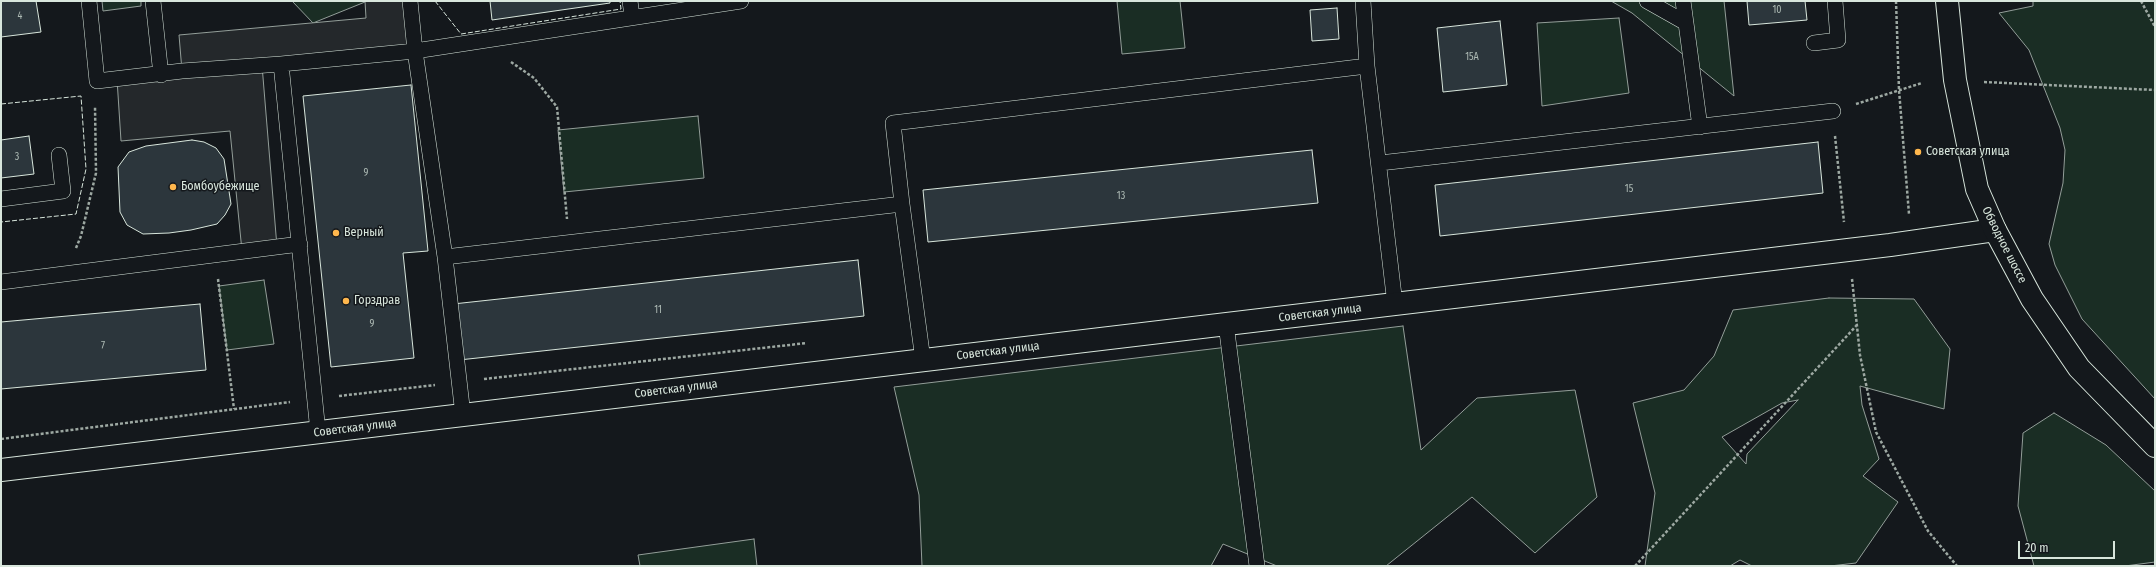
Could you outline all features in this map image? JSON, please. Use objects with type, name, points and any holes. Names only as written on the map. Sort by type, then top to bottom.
[{"type":"street","name":"Обводное шоссе","points":[[1947,1],[1954,80],[1977,189],[1995,230],[2032,299],[2079,368],[2155,446]]},
{"type":"street","name":"Советская улица","points":[[1,470],[1848,250],[1995,230]]},
{"type":"lane","points":[[89,1],[97,81],[161,75],[182,71],[281,64],[415,51],[632,16],[741,1]]},
{"type":"lane","points":[[153,1],[161,75]]},
{"type":"lane","points":[[410,1],[415,51],[445,257],[464,415]]},
{"type":"lane","points":[[630,1],[632,16]]},
{"type":"lane","points":[[1363,1],[1368,66],[1395,304]]},
{"type":"lane","points":[[1647,1],[1686,23]]},
{"type":"lane","points":[[1683,1],[1700,127]]},
{"type":"lane","points":[[1814,43],[1838,40],[1835,1]]},
{"type":"lane","points":[[281,64],[316,399],[318,432]]},
{"type":"lane","points":[[923,360],[902,204],[893,123],[1368,66]]},
{"type":"lane","points":[[1380,164],[1833,111]]},
{"type":"lane","points":[[1,199],[63,191],[59,154]]},
{"type":"lane","points":[[445,257],[902,204]]},
{"type":"lane","points":[[1,282],[300,244]]},
{"type":"lane","points":[[1226,324],[1257,566]]},
{"type":"path","points":[[1896,1],[1899,90],[1910,219]]},
{"type":"path","points":[[2141,1],[2155,27]]},
{"type":"path","points":[[482,40],[534,78],[557,107],[569,242]]},
{"type":"path","points":[[1954,80],[2155,90]]},
{"type":"path","points":[[1922,83],[1833,111],[1844,228],[1848,250],[1860,355],[1876,432],[1928,531],[1957,566]]},
{"type":"path","points":[[218,273],[234,409]]},
{"type":"path","points":[[1635,566],[1857,325]]},
{"type":"path","points":[[1,439],[316,399],[808,343]]},
{"type":"green space","points":[[102,1],[141,1],[141,6],[103,11]]},
{"type":"green space","points":[[292,1],[365,1],[365,2],[313,23]]},
{"type":"green space","points":[[1117,1],[1180,1],[1185,48],[1122,54]]},
{"type":"green space","points":[[1611,1],[1724,1],[1734,96],[1632,13]]},
{"type":"green space","points":[[2033,1],[2155,1],[2155,399],[2082,319],[2055,265],[2049,244],[2063,183],[2065,150],[2060,128],[2029,50],[1999,13],[2033,6]]},
{"type":"green space","points":[[1619,18],[1629,93],[1542,106],[1537,23]]},
{"type":"green space","points":[[698,116],[704,178],[564,192],[558,130]]},
{"type":"green space","points":[[264,280],[274,344],[227,350],[219,286]]},
{"type":"green space","points":[[1829,298],[1914,299],[1950,349],[1944,409],[1860,386],[1862,405],[1879,459],[1863,476],[1898,502],[1856,563],[1830,566],[1752,566],[1740,560],[1730,566],[1645,566],[1655,493],[1633,403],[1684,390],[1714,356],[1733,310]],"holes":[[[1798,400],[1747,454],[1746,464],[1722,437],[1782,403]]]},
{"type":"green space","points":[[1403,326],[1421,450],[1477,398],[1575,390],[1597,497],[1535,553],[1472,497],[1386,566],[1277,566],[1223,544],[1211,566],[922,566],[919,495],[894,387]]},
{"type":"green space","points":[[2054,413],[2106,445],[2155,491],[2155,562],[2125,566],[2034,566],[2018,506],[2023,433]]},
{"type":"green space","points":[[754,539],[757,566],[640,566],[638,555]]},
{"type":"shaded area","points":[[365,1],[411,1],[415,51],[182,71],[179,35],[366,18]]},
{"type":"shaded area","points":[[262,65],[277,247],[242,251],[230,131],[121,141],[117,79]]},
{"type":"building","points":[[1,1],[36,1],[41,32],[1,37]]},
{"type":"building","points":[[490,1],[610,1],[610,3],[492,20]]},
{"type":"building","points":[[1747,1],[1805,1],[1807,20],[1749,25]]},
{"type":"building","points":[[1337,8],[1339,39],[1312,41],[1310,10]]},
{"type":"building","points":[[1500,21],[1507,85],[1443,92],[1437,28]]},
{"type":"building","points":[[411,85],[428,251],[403,253],[414,358],[331,367],[303,96]]},
{"type":"building","points":[[29,136],[34,174],[1,178],[1,140]]},
{"type":"building","name":"Бомбоубежище","points":[[192,140],[204,142],[216,148],[224,159],[231,204],[225,215],[217,224],[169,233],[143,234],[127,225],[120,212],[118,167],[129,152],[146,146]]},
{"type":"building","points":[[1818,142],[1823,193],[1440,236],[1435,185]]},
{"type":"building","points":[[1312,150],[1318,203],[928,242],[923,190]]},
{"type":"building","points":[[858,260],[864,316],[459,360],[453,304]]},
{"type":"building","points":[[200,304],[206,370],[1,389],[1,322]]},
{"type":"fence","points":[[435,1],[461,34],[621,9],[620,1]]},
{"type":"fence","points":[[1,104],[81,96],[86,169],[76,214],[1,222]]},
{"type":"place","name":"Советская улица","points":[[1918,152]]},
{"type":"place","name":"Бомбоубежище","points":[[173,187]]},
{"type":"place","name":"Верный","points":[[336,233]]},
{"type":"place","name":"Горздрав","points":[[346,301]]}]
